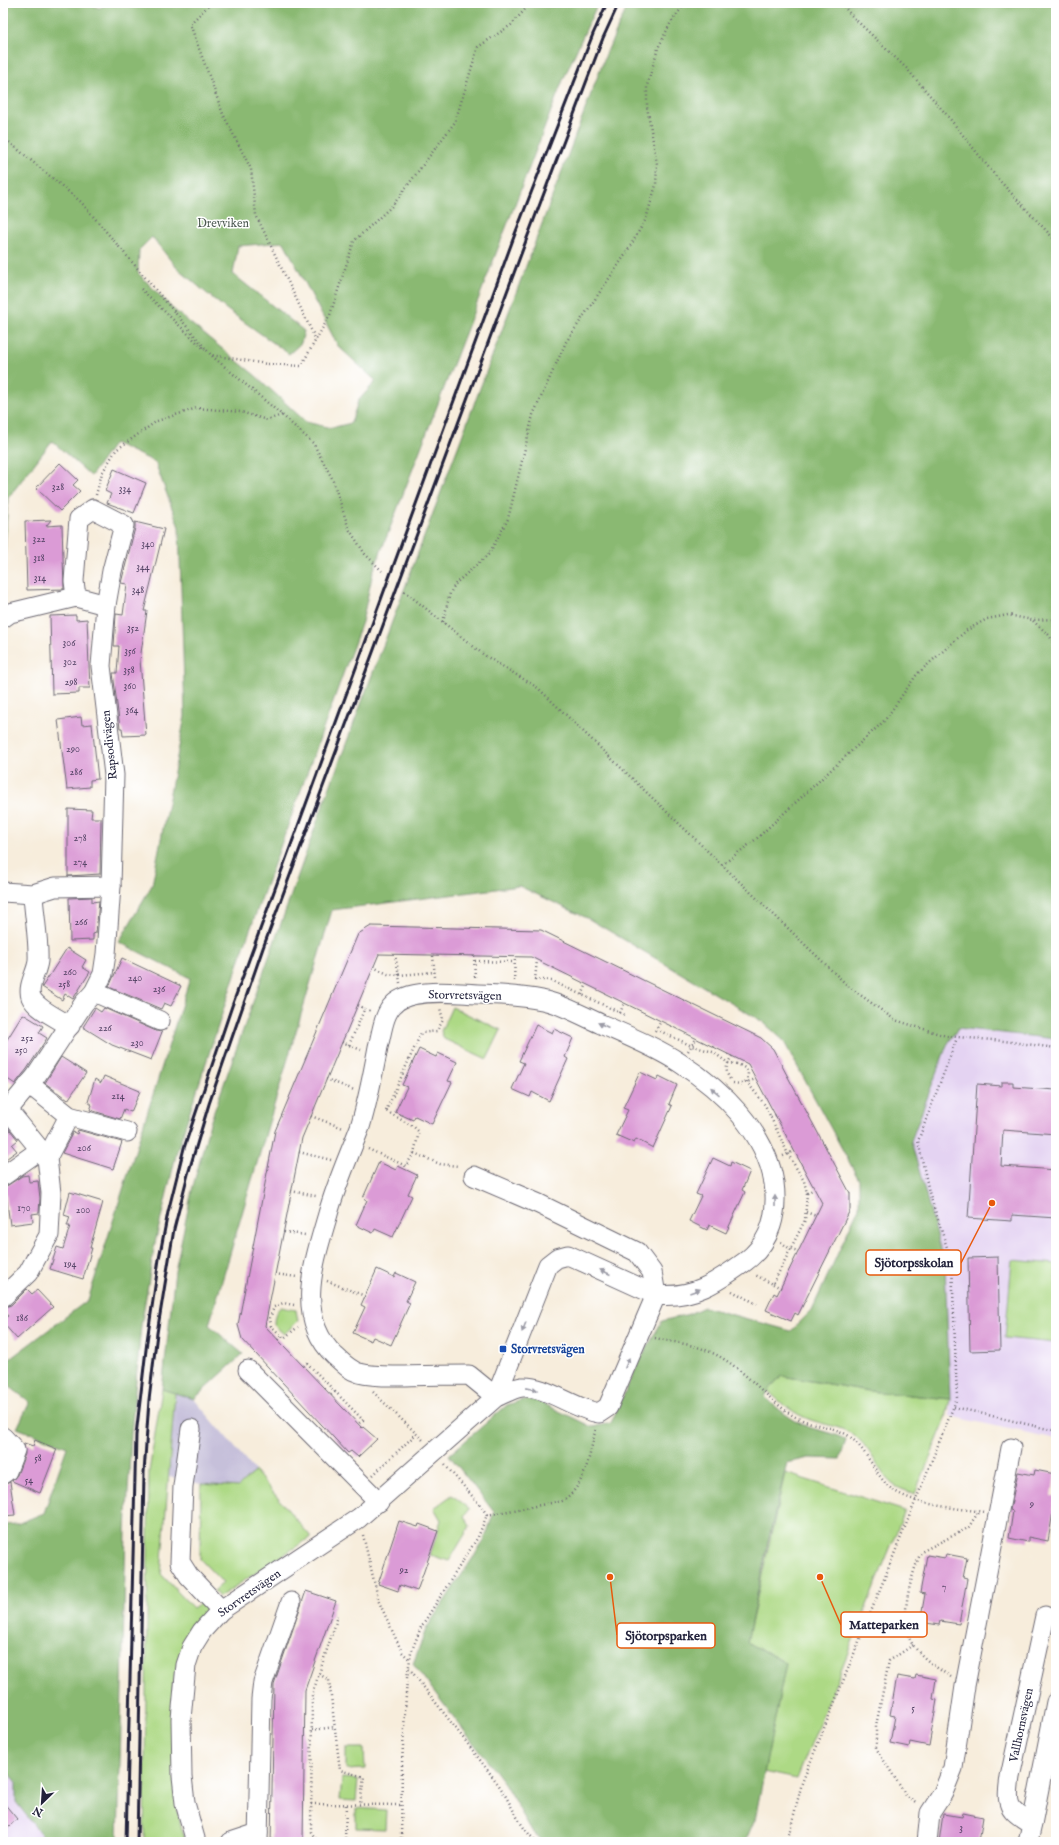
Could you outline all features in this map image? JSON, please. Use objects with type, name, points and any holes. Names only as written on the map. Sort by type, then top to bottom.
[{"type":"street","points":[[76,597],[74,581],[79,519],[93,509]]},
{"type":"street","name":"Rapsodivägen","points":[[44,1154],[6,1108],[30,1084],[84,1003],[94,992],[103,974],[111,886],[114,776],[101,666],[106,605],[112,571],[124,525],[93,509]]},
{"type":"street","points":[[3,618],[10,613],[76,597],[106,605]]},
{"type":"street","points":[[3,892],[33,894],[55,887],[111,886]]},
{"type":"street","points":[[33,894],[38,961],[36,974],[31,986],[31,996],[35,1002],[48,1013],[70,1026]]},
{"type":"street","points":[[94,992],[160,1021]]},
{"type":"street","name":"Storvretsvägen","points":[[436,992],[533,998],[555,1004],[666,1054],[699,1077],[741,1115],[754,1133],[769,1161],[772,1173],[776,1206],[769,1234],[751,1257],[715,1282],[693,1293],[670,1296],[656,1295],[568,1255],[557,1258],[548,1265],[496,1397],[469,1375],[380,1376],[359,1373],[347,1367],[330,1351],[320,1337],[311,1313],[313,1273],[321,1238],[332,1200],[344,1164],[355,1138],[366,1102],[382,1030],[389,1010],[394,1003],[406,996],[436,992]]},
{"type":"street","points":[[30,1084],[69,1116],[127,1132]]},
{"type":"street","points":[[3,1176],[44,1154],[69,1116]]},
{"type":"street","points":[[3,1297],[28,1273],[49,1235],[51,1193],[44,1154]]},
{"type":"street","points":[[474,1176],[539,1204],[637,1252],[652,1272],[656,1295],[608,1407],[599,1413]]},
{"type":"street","points":[[248,1370],[379,1502]]},
{"type":"street","name":"Storvretsvägen","points":[[196,1842],[185,1803],[182,1776],[181,1719],[183,1689],[186,1664],[192,1647],[202,1631],[221,1610],[359,1518],[379,1502],[496,1397],[520,1387],[533,1387],[586,1411],[599,1413]]},
{"type":"street","points":[[191,1429],[183,1486],[180,1562],[189,1576],[221,1610]]},
{"type":"street","points":[[3,1437],[15,1450],[7,1471],[3,1474]]},
{"type":"street","points":[[927,1842],[930,1813],[943,1793],[953,1768],[965,1686],[1011,1448]]},
{"type":"street","points":[[231,1842],[258,1838],[261,1699],[263,1682],[291,1602]]},
{"type":"street","name":"Vallhornsvägen","points":[[1030,1833],[1015,1814],[1007,1798],[1010,1777],[1045,1616]]},
{"type":"street","name":"Vallhornsvägen","points":[[1030,1833],[1056,1702]]},
{"type":"path","points":[[211,3],[190,24],[223,114],[251,169],[256,215],[316,340]]},
{"type":"path","points":[[3,137],[81,202],[211,355],[267,364],[301,366],[330,315],[354,241],[394,205],[455,122],[478,47],[511,26],[531,3]]},
{"type":"path","points":[[443,622],[450,593],[456,583],[490,554],[508,520],[533,415],[566,342],[625,256],[646,219],[656,184],[657,164],[647,107],[647,86],[658,48],[670,24],[685,3]]},
{"type":"path","points":[[841,3],[850,14],[906,69],[946,114],[998,179],[1056,241]]},
{"type":"path","points":[[141,289],[188,335],[282,415],[313,444],[332,478],[349,529],[365,554],[382,571]]},
{"type":"path","points":[[93,509],[102,473],[116,450],[157,421],[197,408],[241,412],[267,420],[282,415]]},
{"type":"path","points":[[404,590],[484,655],[538,688],[848,986],[895,1020],[957,1038],[1004,1041],[1056,1048]]},
{"type":"path","points":[[722,865],[755,840],[885,720],[917,674],[967,630],[987,619],[1008,615],[1032,620],[1056,619]]},
{"type":"path","points":[[1032,620],[1049,635],[1056,647]]},
{"type":"path","points":[[373,967],[388,974],[399,975],[395,955]]},
{"type":"path","points":[[386,1111],[421,1033],[437,1031],[443,1020],[436,992],[433,956]]},
{"type":"path","points":[[474,956],[475,994]]},
{"type":"path","points":[[514,996],[515,957]]},
{"type":"path","points":[[533,998],[537,960]]},
{"type":"path","points":[[475,961],[512,962]]},
{"type":"path","points":[[582,995],[587,984]]},
{"type":"path","points":[[620,1013],[624,1003]]},
{"type":"path","points":[[349,1045],[365,1008]]},
{"type":"path","points":[[787,1842],[802,1783],[957,1398],[952,1263],[928,1192],[918,1141],[957,1038]]},
{"type":"path","points":[[732,1056],[726,1066],[728,1075],[733,1084],[741,1084],[756,1079]]},
{"type":"path","points":[[311,1116],[406,1166],[414,1153],[418,1132],[414,1127],[326,1079]]},
{"type":"path","points":[[771,1117],[776,1115]]},
{"type":"path","points":[[299,1152],[344,1164]]},
{"type":"path","points":[[414,1153],[440,1164],[458,1166]]},
{"type":"path","points":[[807,1193],[814,1188]]},
{"type":"path","points":[[291,1191],[332,1200]]},
{"type":"path","points":[[806,1212],[816,1216]]},
{"type":"path","points":[[284,1232],[321,1238]]},
{"type":"path","points":[[769,1234],[790,1249],[799,1251]]},
{"type":"path","points":[[715,1282],[757,1304]]},
{"type":"path","points":[[773,1284],[781,1288]]},
{"type":"path","points":[[269,1307],[274,1307],[283,1303],[311,1313],[284,1338],[271,1326],[270,1318],[274,1307]]},
{"type":"path","points":[[278,1340],[281,1335]]},
{"type":"path","points":[[639,1335],[708,1350],[728,1361],[793,1415],[810,1424],[838,1431],[849,1436],[859,1446],[886,1483],[896,1492],[947,1507],[998,1514]]},
{"type":"path","points":[[304,1366],[307,1363],[363,1420],[358,1424]]},
{"type":"path","points":[[359,1373],[364,1384],[423,1441]]},
{"type":"path","points":[[331,1395],[335,1392]]},
{"type":"path","points":[[954,1407],[1056,1430]]},
{"type":"path","points":[[487,1515],[562,1500],[572,1495],[586,1471],[599,1413]]},
{"type":"path","points":[[362,1485],[416,1434]]},
{"type":"path","points":[[445,1465],[487,1515]]},
{"type":"path","points":[[965,1686],[933,1666],[913,1645],[906,1628],[908,1596],[913,1571],[921,1552],[968,1528],[979,1511]]},
{"type":"path","points":[[401,1842],[402,1763],[410,1661],[421,1627],[478,1537],[487,1515]]},
{"type":"path","points":[[359,1518],[379,1602],[402,1652],[410,1661]]},
{"type":"path","points":[[316,1842],[311,1832],[312,1695],[338,1616]]},
{"type":"path","points":[[913,1645],[889,1661],[876,1726],[876,1748],[907,1797],[930,1813]]},
{"type":"path","points":[[409,1668],[500,1787],[517,1819],[536,1842]]},
{"type":"path","points":[[319,1674],[329,1680],[340,1770],[364,1777],[360,1804]]},
{"type":"path","points":[[312,1730],[335,1727]]},
{"type":"path","points":[[311,1804],[401,1805]]},
{"type":"path","points":[[345,1842],[346,1804]]},
{"type":"shaded area","points":[[958,1028],[1056,1039],[1056,1439],[950,1416],[945,1264],[911,1141],[947,1045]]},
{"type":"shaded area","points":[[175,1393],[194,1399],[255,1471],[238,1487],[201,1484],[169,1477]]},
{"type":"shaded area","points":[[3,1766],[16,1781],[16,1802],[47,1842],[3,1842]]},
{"type":"green space","name":"Drevviken","points":[[3,3],[87,3],[99,8],[110,3],[598,3],[563,80],[373,572],[362,622],[246,941],[177,1151],[155,1243],[141,1326],[131,1434],[126,1532],[118,1842],[47,1842],[16,1802],[16,1781],[3,1766],[3,1525],[17,1524],[44,1513],[67,1447],[17,1428],[30,1402],[7,1383],[3,1364],[88,1300],[190,978],[119,942],[152,885],[185,716],[179,527],[155,462],[114,443],[91,476],[52,441],[8,498],[3,579]],"holes":[[[152,237],[176,267],[226,309],[289,354],[301,343],[304,331],[233,274],[238,246],[284,242],[338,346],[376,381],[358,401],[351,423],[331,428],[306,422],[256,376],[173,309],[138,273],[139,250]]]},
{"type":"green space","points":[[629,3],[1056,3],[1056,1039],[958,1028],[947,1045],[911,1141],[945,1264],[950,1399],[869,1391],[782,1376],[768,1391],[765,1397],[796,1421],[808,1427],[846,1440],[840,1459],[809,1458],[787,1463],[768,1542],[747,1642],[786,1663],[755,1819],[745,1842],[544,1842],[532,1831],[504,1783],[413,1664],[426,1629],[484,1541],[494,1512],[449,1455],[507,1405],[523,1400],[538,1401],[592,1427],[611,1423],[636,1368],[662,1321],[689,1314],[704,1307],[791,1331],[812,1310],[859,1207],[859,1180],[783,1040],[763,1022],[589,919],[519,886],[332,910],[209,1325],[243,1354],[194,1399],[162,1389],[175,1271],[192,1190],[210,1123],[323,805],[606,54]]},
{"type":"green space","points":[[452,1007],[501,1030],[487,1059],[444,1039],[441,1031]]},
{"type":"green space","points":[[1012,1260],[1056,1264],[1056,1343],[1005,1338]]},
{"type":"green space","points":[[281,1307],[296,1310],[298,1321],[284,1334],[274,1325],[275,1315]]},
{"type":"green space","points":[[782,1376],[869,1391],[950,1399],[946,1418],[915,1494],[891,1483],[883,1474],[867,1449],[852,1434],[842,1429],[816,1422],[799,1415],[768,1391]]},
{"type":"green space","points":[[162,1389],[175,1393],[161,1574],[193,1608],[203,1601],[210,1607],[194,1628],[181,1652],[173,1687],[177,1805],[186,1842],[144,1842],[149,1472]]},
{"type":"green space","points":[[255,1471],[311,1537],[219,1597],[214,1591],[223,1583],[200,1559],[201,1484],[238,1487]]},
{"type":"green space","points":[[785,1473],[905,1511],[797,1779],[764,1772],[786,1663],[747,1642]]},
{"type":"green space","points":[[452,1495],[470,1509],[464,1516],[470,1526],[449,1561],[430,1555],[441,1520],[434,1508]]},
{"type":"green space","points":[[346,1748],[364,1748],[365,1769],[346,1770]]},
{"type":"green space","points":[[342,1778],[358,1779],[356,1801],[340,1800]]},
{"type":"green space","points":[[356,1808],[386,1810],[385,1829],[356,1828]]},
{"type":"building","points":[[60,463],[78,480],[73,485],[80,491],[60,511],[36,488]]},
{"type":"building","points":[[114,469],[146,483],[134,513],[107,503],[111,494],[105,491]]},
{"type":"building","points":[[51,520],[46,526],[62,525],[64,589],[27,590],[25,521]]},
{"type":"building","points":[[135,522],[164,529],[144,611],[147,611],[140,660],[146,735],[123,736],[122,728],[120,728],[113,673],[117,673],[119,646],[114,646],[116,614],[123,615],[127,584],[121,583],[135,528]]},
{"type":"building","points":[[76,615],[76,620],[87,619],[90,688],[79,688],[79,693],[52,694],[50,616]]},
{"type":"building","points":[[81,717],[82,725],[92,724],[98,779],[90,780],[90,787],[67,789],[58,720]]},
{"type":"building","points":[[68,809],[92,810],[91,818],[101,818],[100,874],[68,876]]},
{"type":"building","points":[[92,897],[92,902],[99,901],[96,933],[93,934],[93,940],[70,941],[69,898]]},
{"type":"building","points":[[371,926],[541,930],[761,1038],[773,1049],[850,1193],[850,1210],[798,1315],[795,1313],[791,1321],[766,1310],[774,1293],[777,1295],[822,1203],[748,1064],[531,957],[379,954],[302,1138],[265,1326],[362,1428],[363,1427],[377,1439],[358,1457],[351,1451],[348,1453],[242,1339],[238,1325],[275,1131],[358,934]]},
{"type":"building","points":[[67,948],[86,960],[82,967],[90,972],[73,999],[65,994],[62,1000],[42,987]]},
{"type":"building","points":[[122,958],[181,986],[171,1006],[164,1003],[161,1009],[109,987]]},
{"type":"building","points":[[95,1008],[101,1012],[104,1008],[156,1031],[162,1032],[151,1060],[112,1045],[83,1027]]},
{"type":"building","points":[[23,1014],[43,1026],[39,1033],[47,1038],[27,1069],[15,1084],[3,1076],[3,1046]]},
{"type":"building","points":[[536,1025],[552,1033],[554,1029],[573,1038],[565,1057],[568,1059],[549,1101],[532,1092],[530,1097],[512,1089],[524,1063],[519,1061]]},
{"type":"building","points":[[419,1049],[436,1057],[438,1053],[457,1062],[448,1081],[452,1082],[432,1124],[415,1116],[413,1120],[395,1112],[407,1087],[402,1085]]},
{"type":"building","points":[[61,1057],[86,1073],[68,1100],[45,1083]]},
{"type":"building","points":[[640,1072],[657,1080],[659,1076],[677,1085],[669,1104],[672,1106],[653,1148],[636,1139],[634,1143],[616,1135],[628,1110],[623,1108]]},
{"type":"building","points":[[104,1076],[140,1091],[131,1112],[124,1109],[120,1119],[90,1110],[92,1105],[88,1102],[95,1079],[101,1083]]},
{"type":"building","points":[[1002,1082],[1013,1082],[1013,1087],[1056,1090],[1056,1134],[1003,1130],[1001,1166],[1056,1170],[1056,1218],[1012,1215],[1012,1221],[968,1218],[977,1084],[1002,1086]]},
{"type":"building","points":[[3,1121],[18,1140],[12,1145],[17,1151],[3,1161]]},
{"type":"building","points":[[78,1130],[122,1142],[113,1169],[62,1153],[73,1132],[77,1134]]},
{"type":"building","points":[[713,1158],[730,1166],[731,1162],[750,1171],[742,1190],[745,1192],[726,1233],[709,1225],[707,1230],[689,1221],[701,1196],[696,1194]]},
{"type":"building","points":[[379,1162],[396,1170],[398,1166],[417,1175],[408,1194],[412,1196],[393,1237],[375,1229],[373,1233],[356,1225],[367,1200],[363,1198]]},
{"type":"building","points":[[28,1175],[29,1182],[38,1181],[40,1198],[39,1213],[32,1214],[33,1222],[10,1225],[5,1187],[22,1176]]},
{"type":"building","points":[[70,1192],[103,1202],[83,1279],[50,1269],[57,1247],[63,1249],[70,1226],[67,1226],[70,1217],[64,1215]]},
{"type":"building","points":[[998,1257],[1000,1350],[970,1351],[968,1258]]},
{"type":"building","points":[[377,1269],[394,1277],[396,1273],[415,1282],[406,1301],[410,1303],[391,1345],[373,1337],[371,1341],[353,1333],[365,1307],[361,1305]]},
{"type":"building","points":[[27,1289],[32,1294],[37,1290],[53,1307],[17,1339],[3,1323],[3,1320],[8,1316],[3,1308],[11,1305]]},
{"type":"building","points":[[35,1440],[57,1449],[40,1493],[12,1481],[17,1475],[25,1454],[24,1443],[33,1446]]},
{"type":"building","points":[[1035,1470],[1055,1474],[1052,1495],[1056,1495],[1048,1541],[1028,1537],[1028,1542],[1009,1538],[1013,1511],[1010,1510],[1018,1472],[1034,1475]]},
{"type":"building","points":[[10,1482],[15,1515],[3,1516],[3,1485]]},
{"type":"building","points":[[399,1521],[418,1527],[419,1524],[438,1531],[417,1591],[400,1585],[398,1591],[378,1584]]},
{"type":"building","points":[[946,1554],[967,1558],[963,1578],[967,1579],[959,1624],[940,1621],[939,1625],[920,1622],[925,1594],[920,1593],[927,1555],[945,1558]]},
{"type":"building","points":[[306,1591],[336,1601],[305,1690],[303,1842],[271,1842],[274,1684]]},
{"type":"building","points":[[916,1675],[936,1679],[933,1699],[937,1700],[929,1746],[910,1742],[909,1747],[890,1743],[895,1716],[890,1715],[897,1676],[915,1679]]},
{"type":"building","points":[[3,1802],[17,1819],[3,1831]]},
{"type":"building","points":[[963,1813],[983,1817],[979,1842],[939,1842],[943,1814],[962,1817]]},
{"type":"railway","points":[[126,1842],[136,1435],[147,1341],[159,1259],[168,1212],[184,1148],[232,1006],[515,234],[593,34],[607,3]]},
{"type":"railway","points":[[137,1842],[144,1473],[149,1400],[157,1333],[174,1229],[188,1174],[209,1104],[263,948],[527,238],[603,38],[619,3]]},
{"type":"place","name":"Sjötorpsskolan","points":[[992,1203]]},
{"type":"place","name":"Storvretsvägen","points":[[503,1349]]},
{"type":"place","name":"Sjötorpsparken","points":[[610,1577]]},
{"type":"place","name":"Matteparken","points":[[820,1577]]}]
